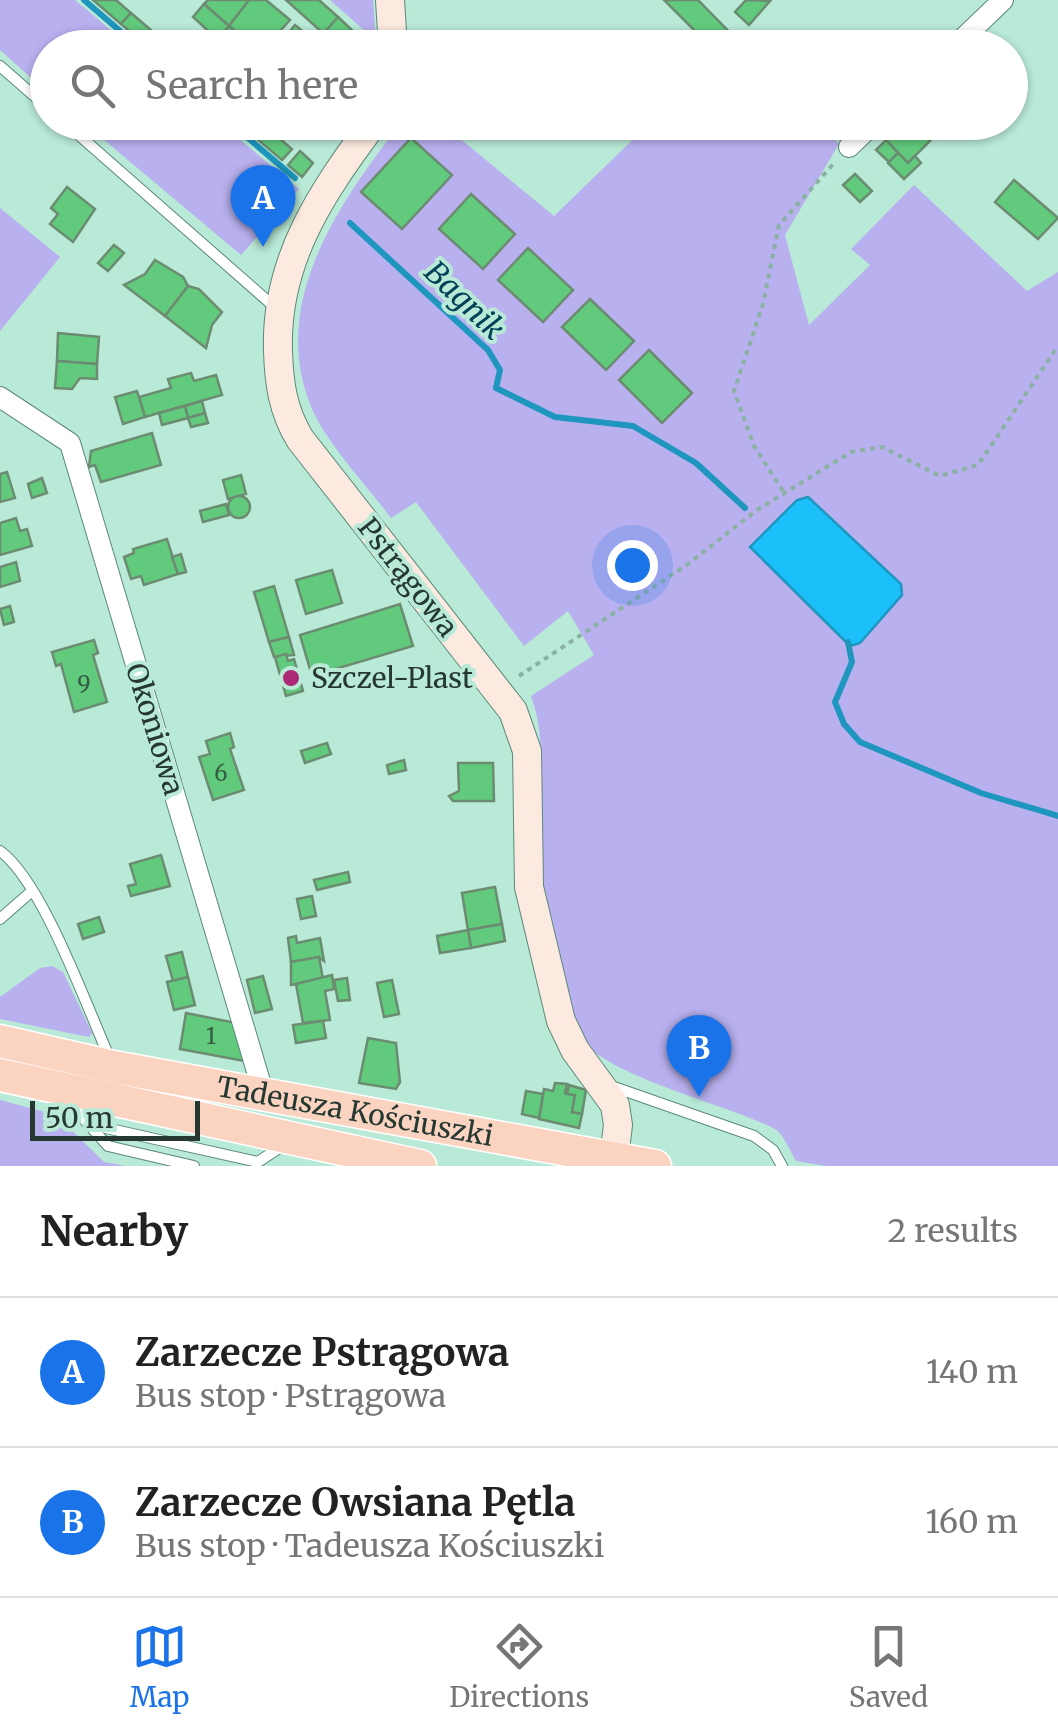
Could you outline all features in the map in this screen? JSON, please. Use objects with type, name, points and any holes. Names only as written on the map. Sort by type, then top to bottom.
[{"type":"main road","name":"Tadeusza Kościuszki","points":[[0,1041],[613,1162],[656,1166]]},
{"type":"main road","name":"Tadeusza Kościuszki","points":[[0,1075],[420,1166]]},
{"type":"street","points":[[390,0],[392,30]]},
{"type":"street","points":[[972,30],[1003,0]]},
{"type":"street","name":"Pstrągowa","points":[[362,140],[306,224],[289,261],[278,311],[282,398],[291,424],[513,712],[527,751],[529,887],[554,993],[575,1050],[616,1105],[618,1125],[613,1162]]},
{"type":"street","points":[[849,146],[855,140]]},
{"type":"street","name":"Okoniowa","points":[[0,397],[70,442],[264,1095]]},
{"type":"lane","points":[[0,66],[30,92]]},
{"type":"lane","points":[[84,140],[278,311]]},
{"type":"lane","points":[[0,851],[16,862],[32,891],[114,1066]]},
{"type":"lane","points":[[0,919],[32,891]]},
{"type":"lane","points":[[604,1084],[736,1129],[774,1150],[782,1166]]},
{"type":"lane","points":[[57,1088],[108,1146],[194,1166]]},
{"type":"lane","points":[[88,1124],[254,1164],[292,1140]]},
{"type":"path","points":[[784,493],[754,446],[734,391],[762,304],[779,225],[849,146]]},
{"type":"path","points":[[497,691],[688,564],[784,493],[850,452],[882,448],[940,476],[978,466],[1058,346]]},
{"type":"shaded area","points":[[0,0],[75,0],[111,30],[30,30],[30,77],[0,50]]},
{"type":"shaded area","points":[[330,0],[373,0],[375,30],[364,30]]},
{"type":"shaded area","points":[[104,140],[240,140],[299,189],[241,255]]},
{"type":"shaded area","points":[[388,140],[462,140],[554,216],[632,140],[835,140],[839,144],[785,235],[809,325],[870,265],[851,249],[914,185],[1027,291],[1058,272],[1058,1166],[826,1166],[796,1161],[775,1129],[614,1065],[592,1051],[569,1022],[541,887],[537,848],[541,752],[531,696],[594,655],[568,611],[524,646],[416,502],[391,518],[339,453],[314,413],[301,373],[298,334],[316,258],[354,187]]},
{"type":"shaded area","points":[[0,208],[60,257],[0,331]]},
{"type":"shaded area","points":[[52,966],[63,972],[92,1033],[89,1037],[0,1019],[0,997],[40,968]]},
{"type":"shaded area","points":[[0,1100],[56,1115],[104,1162],[126,1166],[0,1166]]},
{"type":"water","points":[[808,497],[901,584],[902,595],[860,643],[850,646],[750,547],[797,500]]},
{"type":"building","points":[[93,0],[116,0],[131,13],[121,24]]},
{"type":"building","points":[[208,0],[249,0],[229,26],[204,4]]},
{"type":"building","points":[[249,0],[266,0],[290,20],[281,30],[233,30],[229,26]]},
{"type":"building","points":[[286,0],[319,0],[338,17],[327,30],[320,30]]},
{"type":"building","points":[[664,0],[698,0],[727,30],[694,30]]},
{"type":"building","points":[[746,0],[770,1],[749,25],[735,12]]},
{"type":"building","points":[[204,4],[229,26],[226,30],[207,30],[193,17]]},
{"type":"building","points":[[131,13],[151,30],[128,30],[121,24]]},
{"type":"building","points":[[338,17],[352,30],[327,30]]},
{"type":"building","points":[[258,140],[281,140],[292,149],[282,160]]},
{"type":"building","points":[[409,140],[452,175],[402,229],[361,192]]},
{"type":"building","points":[[886,140],[929,140],[908,163]]},
{"type":"building","points":[[886,140],[898,153],[889,162],[876,150]]},
{"type":"building","points":[[300,151],[313,163],[302,177],[288,165]]},
{"type":"building","points":[[898,153],[908,163],[915,156],[921,163],[904,179],[888,163]]},
{"type":"building","points":[[855,174],[872,191],[860,202],[843,185]]},
{"type":"building","points":[[1014,180],[1058,218],[1038,239],[995,202]]},
{"type":"building","points":[[67,187],[95,209],[73,242],[50,224],[58,214],[51,208]]},
{"type":"building","points":[[471,194],[515,234],[483,269],[439,229]]},
{"type":"building","points":[[114,245],[124,253],[108,271],[98,263]]},
{"type":"building","points":[[528,248],[573,290],[543,322],[498,280]]},
{"type":"building","points":[[155,260],[183,277],[188,286],[165,316],[124,285],[145,274]]},
{"type":"building","points":[[188,286],[199,289],[222,312],[212,325],[206,348],[165,316]]},
{"type":"building","points":[[590,299],[634,341],[606,370],[562,327]]},
{"type":"building","points":[[58,333],[99,337],[97,364],[57,361]]},
{"type":"building","points":[[649,350],[692,393],[662,423],[619,380]]},
{"type":"building","points":[[57,361],[97,364],[97,379],[80,378],[72,389],[55,388]]},
{"type":"building","points":[[191,373],[194,381],[216,375],[222,395],[145,417],[139,397],[171,388],[168,379]]},
{"type":"building","points":[[137,391],[145,417],[123,424],[115,397]]},
{"type":"building","points":[[202,401],[205,413],[188,418],[185,406]]},
{"type":"building","points":[[185,406],[188,418],[162,425],[159,413]]},
{"type":"building","points":[[205,413],[208,423],[191,427],[188,418]]},
{"type":"building","points":[[152,433],[161,465],[101,482],[95,465],[89,467],[91,451]]},
{"type":"building","points":[[7,472],[15,498],[0,502],[0,474]]},
{"type":"building","points":[[241,475],[246,494],[228,499],[223,480]]},
{"type":"building","points":[[42,478],[47,493],[32,498],[28,484]]},
{"type":"building","points":[[239,496],[247,499],[247,515],[239,518],[231,515],[228,507],[231,499]]},
{"type":"building","points":[[226,504],[229,515],[203,522],[200,511]]},
{"type":"building","points":[[16,518],[20,531],[27,529],[32,546],[0,555],[0,523]]},
{"type":"building","points":[[167,539],[178,574],[144,585],[141,576],[131,579],[124,557],[134,553],[133,549]]},
{"type":"building","points":[[181,554],[186,572],[178,574],[172,557]]},
{"type":"building","points":[[16,562],[20,581],[0,587],[0,567]]},
{"type":"building","points":[[332,570],[342,603],[306,614],[296,580]]},
{"type":"building","points":[[274,586],[289,637],[269,642],[254,592]]},
{"type":"building","points":[[400,604],[413,646],[312,676],[300,635]]},
{"type":"building","points":[[10,606],[14,622],[4,625],[0,609]]},
{"type":"building","points":[[289,637],[294,655],[274,657],[269,642]]},
{"type":"building","points":[[94,640],[98,653],[93,655],[107,702],[74,712],[61,664],[56,666],[52,652]]},
{"type":"building","points":[[286,654],[288,661],[294,659],[303,691],[286,696],[275,657]]},
{"type":"building","points":[[230,733],[234,747],[230,749],[244,790],[213,800],[199,757],[210,754],[206,741]]},
{"type":"building","points":[[327,743],[331,754],[305,763],[301,751]]},
{"type":"building","points":[[404,760],[406,770],[389,774],[387,765]]},
{"type":"building","points":[[458,763],[493,763],[494,801],[453,801],[449,796],[459,791]]},
{"type":"building","points":[[161,855],[170,886],[131,896],[128,886],[136,884],[130,864]]},
{"type":"building","points":[[348,872],[350,882],[317,890],[314,880]]},
{"type":"building","points":[[495,887],[502,924],[468,930],[462,893]]},
{"type":"building","points":[[312,896],[316,916],[301,919],[297,899]]},
{"type":"building","points":[[99,917],[104,932],[83,939],[78,924]]},
{"type":"building","points":[[502,924],[505,941],[471,948],[468,930]]},
{"type":"building","points":[[468,930],[471,948],[440,953],[437,936]]},
{"type":"building","points":[[296,936],[297,943],[320,938],[324,961],[319,957],[291,962],[288,938]]},
{"type":"building","points":[[182,952],[188,977],[173,981],[166,956]]},
{"type":"building","points":[[319,957],[323,979],[291,985],[291,962]]},
{"type":"building","points":[[332,975],[334,989],[325,991],[330,1020],[303,1023],[296,984]]},
{"type":"building","points":[[263,976],[272,1009],[255,1013],[247,980]]},
{"type":"building","points":[[188,977],[195,1005],[174,1010],[167,982]]},
{"type":"building","points":[[347,978],[350,1000],[338,1001],[334,980]]},
{"type":"building","points":[[392,980],[399,1014],[384,1017],[377,983]]},
{"type":"building","points":[[186,1013],[236,1023],[244,1061],[180,1049]]},
{"type":"building","points":[[323,1021],[326,1038],[296,1043],[293,1025]]},
{"type":"building","points":[[368,1038],[396,1043],[400,1082],[396,1089],[359,1083]]},
{"type":"building","points":[[555,1083],[567,1084],[565,1093],[575,1095],[572,1112],[582,1114],[579,1128],[539,1119],[544,1089],[553,1091]]},
{"type":"building","points":[[569,1085],[586,1090],[582,1114],[572,1112],[575,1095],[567,1094]]},
{"type":"building","points":[[526,1091],[543,1094],[539,1118],[522,1114]]},
{"type":"waterway","name":"Bagnik","points":[[84,0],[119,30]]},
{"type":"waterway","name":"Bagnik","points":[[250,140],[295,178]]},
{"type":"waterway","name":"Bagnik","points":[[350,223],[488,350],[500,370],[496,388],[555,417],[633,426],[696,463],[745,508]]},
{"type":"waterway","points":[[848,642],[852,662],[835,702],[844,724],[860,742],[981,793],[1058,816]]},
{"type":"place","name":"Zarzecze Pstrągowa","points":[[263,247]]},
{"type":"place","name":"Szczel-Plast","points":[[291,678]]},
{"type":"place","name":"Zarzecze Owsiana Pętla","points":[[699,1097]]}]
